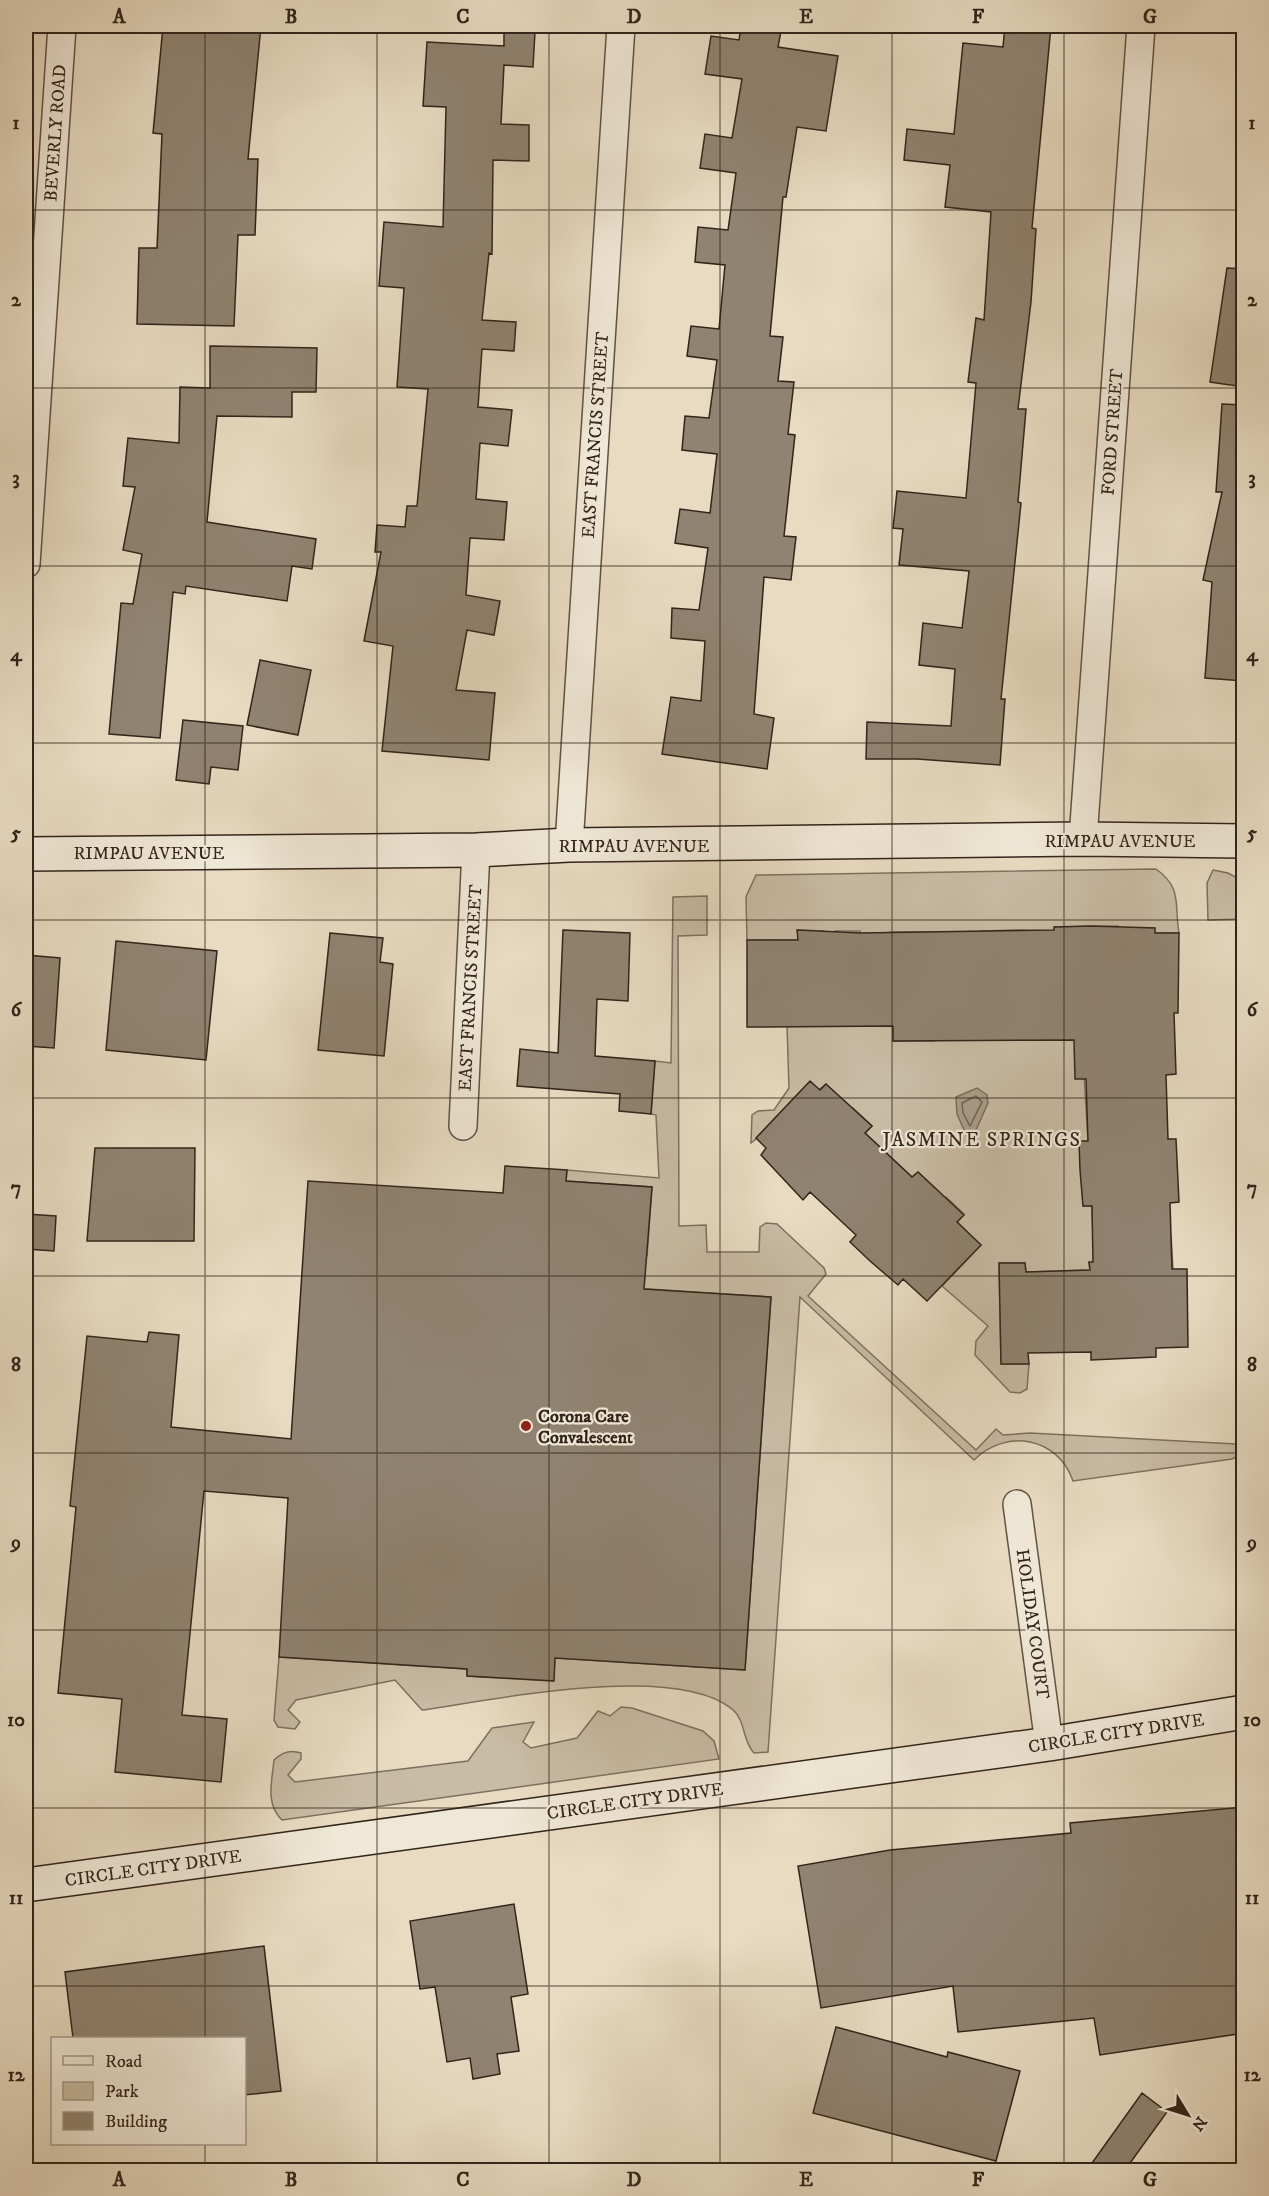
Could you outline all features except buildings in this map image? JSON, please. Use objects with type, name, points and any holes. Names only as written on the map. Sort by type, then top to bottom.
[{"type":"main road","name":"RIMPAU AVENUE","points":[[26,854],[476,850],[569,845],[724,846],[1083,839],[1244,841]]},
{"type":"main road","name":"CIRCLE CITY DRIVE","points":[[26,1885],[1049,1744],[1244,1712]]},
{"type":"street","name":"BEVERLY ROAD","points":[[26,564],[62,26]]},
{"type":"street","name":"EAST FRANCIS STREET","points":[[569,845],[621,26]]},
{"type":"street","name":"FORD STREET","points":[[1083,839],[1141,26]]},
{"type":"street","name":"EAST FRANCIS STREET","points":[[463,1126],[476,850]]},
{"type":"street","name":"HOLIDAY COURT","points":[[1017,1504],[1049,1744]]},
{"type":"green space","points":[[1156,869],[1165,876],[1174,890],[1179,933],[1155,933],[1154,928],[1130,928],[1118,934],[1118,926],[1055,927],[1054,935],[1023,930],[982,931],[1081,1025],[1088,1141],[1082,1180],[1083,1206],[1092,1206],[1093,1238],[1171,1236],[1173,1269],[1089,1263],[1090,1270],[1026,1272],[1025,1263],[999,1263],[1001,1364],[1029,1364],[1027,1389],[1020,1393],[1010,1392],[975,1355],[976,1341],[988,1326],[942,1286],[981,1245],[957,1222],[964,1214],[946,1197],[931,1212],[937,1190],[918,1172],[912,1177],[865,1133],[872,1126],[853,1108],[837,1125],[826,1084],[751,1143],[752,1115],[758,1111],[774,1110],[789,1088],[787,1026],[893,1018],[893,1041],[934,1041],[933,932],[891,932],[861,937],[860,931],[835,931],[825,952],[824,931],[798,930],[798,940],[747,940],[746,897],[756,875]]},
{"type":"green space","points":[[1213,870],[1228,873],[1243,881],[1243,919],[1208,920],[1207,883]]},
{"type":"green space","points":[[707,896],[707,935],[678,936],[679,1226],[706,1225],[707,1252],[759,1252],[760,1227],[766,1223],[777,1224],[824,1268],[826,1274],[808,1296],[976,1450],[996,1429],[1003,1435],[1030,1433],[1236,1444],[1243,1442],[1243,1453],[1232,1459],[1073,1481],[1066,1466],[1056,1455],[1030,1442],[1015,1441],[1001,1444],[987,1450],[974,1460],[800,1297],[768,1752],[754,1753],[747,1743],[740,1719],[732,1709],[705,1695],[669,1688],[627,1686],[582,1688],[422,1710],[395,1680],[296,1700],[288,1710],[300,1722],[295,1729],[278,1727],[274,1720],[279,1657],[467,1669],[467,1676],[553,1681],[555,1658],[745,1670],[771,1297],[572,1284],[647,1256],[652,1187],[566,1181],[567,1170],[659,1178],[656,1115],[651,1114],[655,1061],[671,1063],[673,897]]},
{"type":"green space","points":[[621,1707],[632,1708],[703,1731],[714,1741],[719,1759],[282,1820],[271,1800],[274,1760],[286,1752],[301,1753],[301,1759],[288,1775],[295,1782],[468,1761],[492,1728],[534,1722],[523,1742],[531,1748],[577,1738],[598,1711],[610,1716]]},
{"type":"water","points":[[977,1088],[987,1095],[988,1103],[973,1137],[968,1139],[957,1114],[956,1097]]},
{"type":"place","name":"Corona Care Convalescent","points":[[526,1426]]},
{"type":"district","name":"JASMINE SPRINGS","points":[[982,1139]]}]
